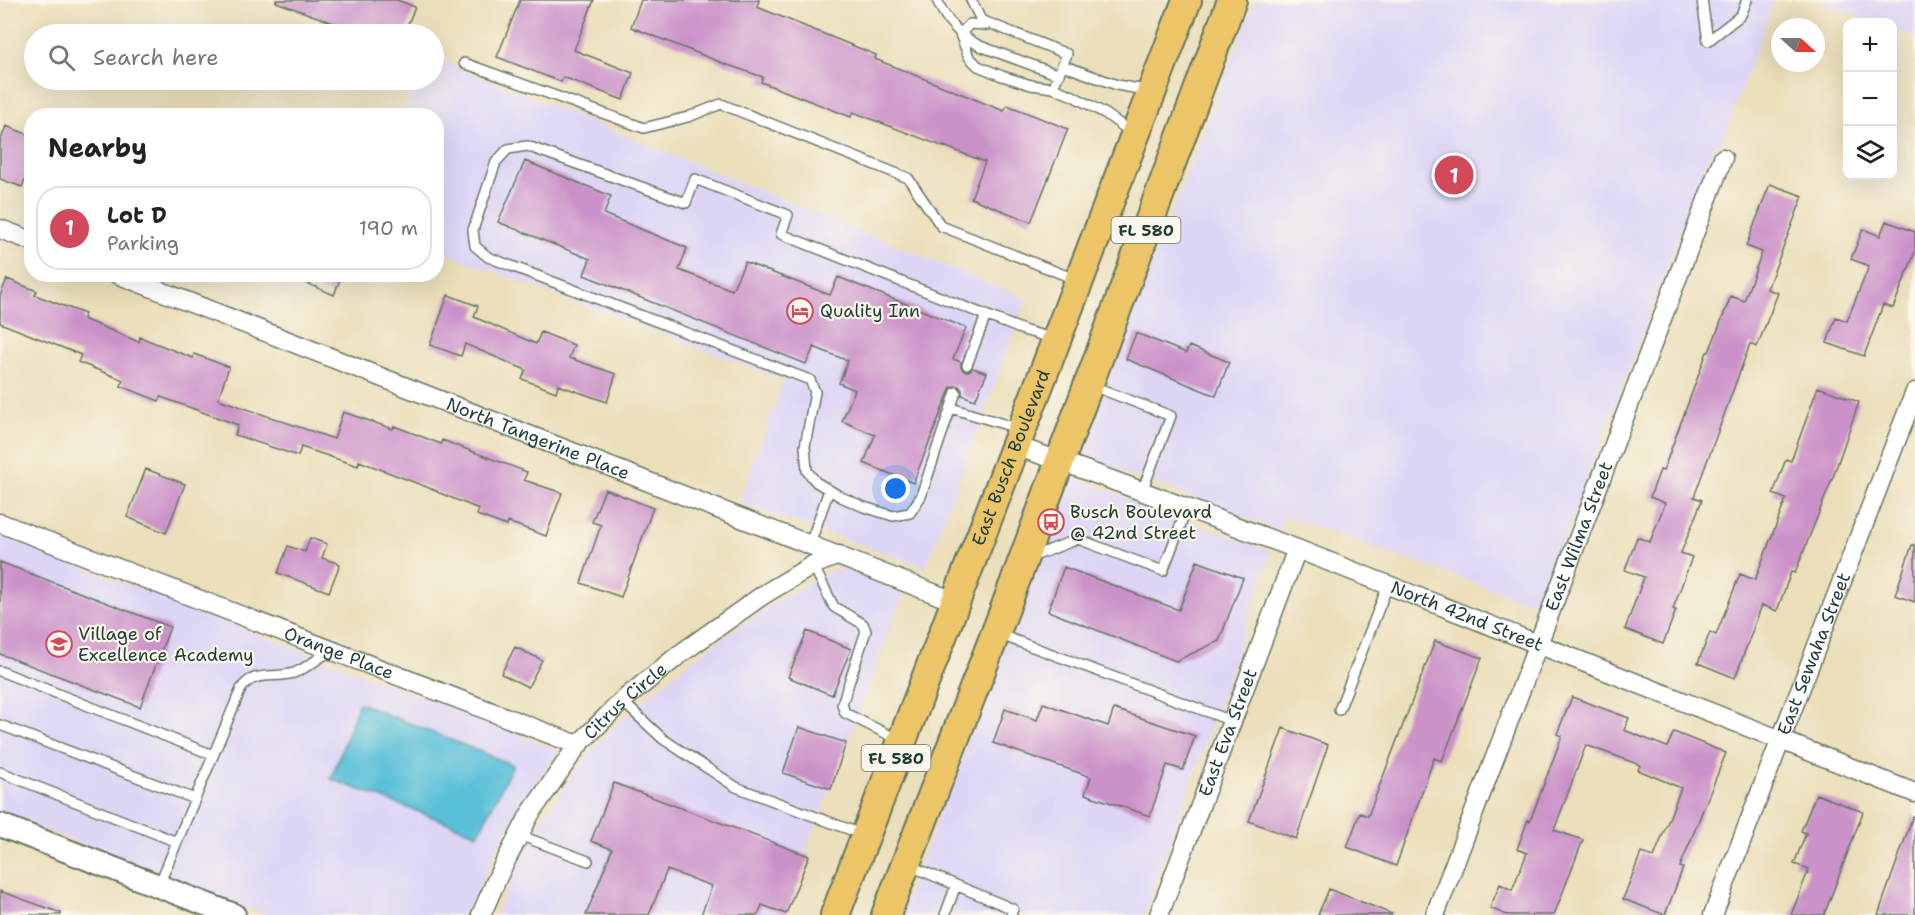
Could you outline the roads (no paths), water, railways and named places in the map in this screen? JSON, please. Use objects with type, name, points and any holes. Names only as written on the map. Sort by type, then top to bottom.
[{"type":"main road","name":"East Busch Boulevard","points":[[835,915],[1187,0]]},
{"type":"main road","name":"FL 580","points":[[886,915],[996,634],[1232,0]]},
{"type":"street","name":"East Wilma Street","points":[[1435,915],[1723,158]]},
{"type":"street","points":[[0,229],[24,238]]},
{"type":"street","name":"North Tangerine Place","points":[[138,282],[956,602]]},
{"type":"street","name":"East Sewaha Street","points":[[1713,915],[1915,392]]},
{"type":"street","name":"North 42nd Street","points":[[1019,438],[1060,460],[1297,549],[1915,793]]},
{"type":"street","name":"Orange Place","points":[[0,523],[579,745]]},
{"type":"street","name":"East Eva Street","points":[[1159,915],[1297,549]]},
{"type":"street","name":"Citrus Circle","points":[[481,915],[530,814],[579,745],[622,701],[689,647],[763,595],[813,565],[839,555]]},
{"type":"street","points":[[0,825],[234,915]]},
{"type":"lane","points":[[937,0],[944,15],[960,34],[969,57],[978,66],[1002,76],[1031,85],[1053,88],[1073,96],[1098,109],[1135,135]]},
{"type":"lane","points":[[971,0],[981,20],[1067,54],[1053,88]]},
{"type":"lane","points":[[1702,0],[1708,41],[1741,15],[1747,0]]},
{"type":"lane","points":[[960,34],[970,24],[990,25]]},
{"type":"lane","points":[[960,34],[980,46],[1060,70],[1152,92]]},
{"type":"lane","points":[[464,63],[644,128],[688,117],[721,104],[908,178],[941,226],[1080,281]]},
{"type":"lane","points":[[956,392],[921,496],[910,513],[893,516],[849,500],[816,482],[807,471],[804,446],[815,392],[810,380],[488,257],[475,246],[474,230],[496,162],[508,149],[527,147],[686,202],[695,179],[788,215],[781,234],[1023,330],[1057,339]]},
{"type":"lane","points":[[967,365],[986,315]]},
{"type":"lane","points":[[1088,384],[1171,416],[1142,491]]},
{"type":"lane","points":[[951,408],[1019,438]]},
{"type":"lane","points":[[810,544],[830,490]]},
{"type":"lane","points":[[1023,560],[1078,538],[1163,571],[1187,508]]},
{"type":"lane","points":[[813,565],[834,607],[863,624],[866,631],[842,704],[845,713],[902,741]]},
{"type":"lane","points":[[1339,710],[1388,585]]},
{"type":"lane","points":[[996,634],[1232,721]]},
{"type":"lane","points":[[159,886],[240,689],[246,681],[252,678],[281,676],[296,672],[332,650]]},
{"type":"lane","points":[[0,671],[213,754]]},
{"type":"lane","points":[[622,701],[663,739],[736,787],[866,836]]},
{"type":"lane","points":[[0,725],[195,798]]},
{"type":"lane","points":[[0,772],[177,842]]},
{"type":"lane","points":[[519,835],[588,861]]},
{"type":"lane","points":[[906,864],[1013,909],[1011,915]]},
{"type":"lane","points":[[948,914],[956,885]]},
{"type":"water","points":[[359,703],[513,765],[478,834],[331,779]]},
{"type":"place","name":"Lot D","points":[[1454,175]]},
{"type":"place","name":"Quality Inn","points":[[800,311]]},
{"type":"place","name":"Busch Boulevard @ 42nd Street","points":[[1051,522]]},
{"type":"place","name":"Village of Excellence Academy","points":[[59,644]]}]
